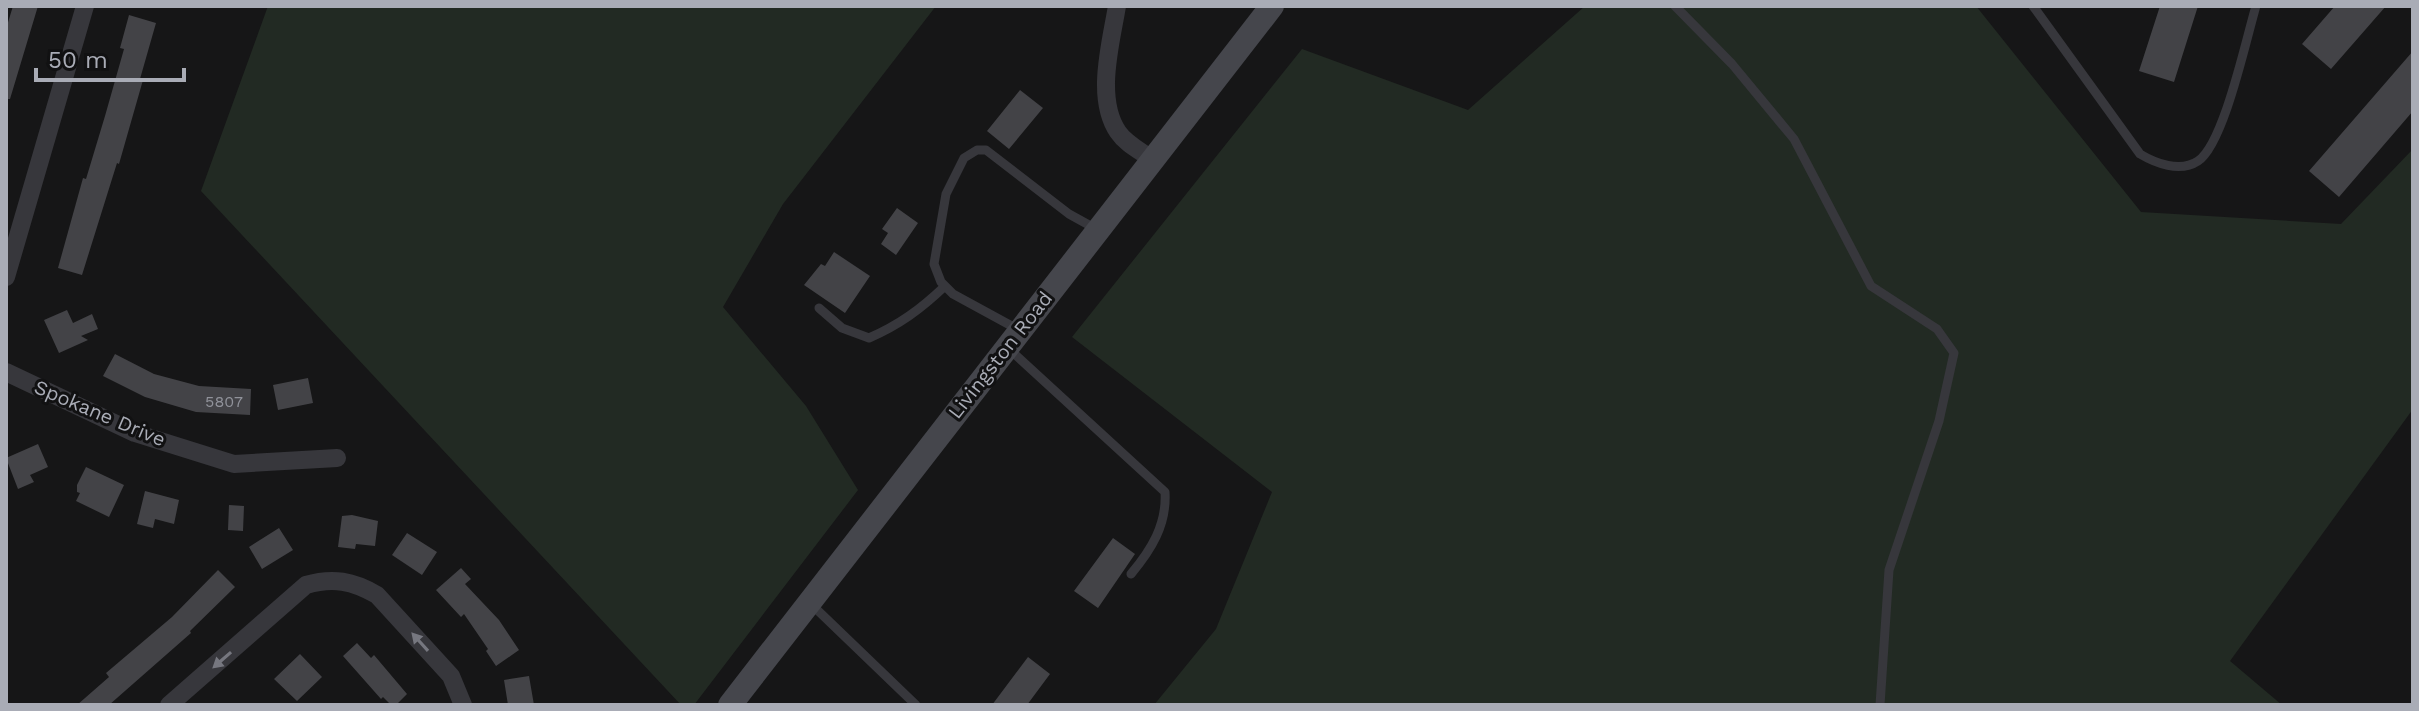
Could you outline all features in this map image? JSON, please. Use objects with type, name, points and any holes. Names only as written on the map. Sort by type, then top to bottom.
[{"type":"main road","name":"Livingston Road","points":[[730,705],[1272,6]]},
{"type":"street","points":[[6,277],[85,6]]},
{"type":"street","points":[[1117,6],[1105,86],[1110,111],[1119,133],[1153,160]]},
{"type":"street","name":"Spokane Drive","points":[[6,372],[135,433],[234,464],[337,458]]},
{"type":"street","points":[[169,705],[306,585],[323,580],[340,580],[365,587],[377,595],[451,676],[463,705]]},
{"type":"lane","points":[[1675,6],[1732,64],[1794,139],[1871,286],[1937,329],[1954,353],[1939,421],[1889,570],[1880,705]]},
{"type":"lane","points":[[2033,6],[2140,154],[2158,164],[2181,166],[2198,162],[2218,135],[2256,6]]},
{"type":"lane","points":[[1098,230],[1069,214],[986,150],[977,150],[964,158],[946,194],[934,264],[945,286],[953,294],[1013,339],[1165,492],[1165,514],[1156,537],[1131,574]]},
{"type":"lane","points":[[819,308],[842,328],[869,338],[918,312],[945,286]]},
{"type":"lane","points":[[810,603],[916,705]]},
{"type":"lane","points":[[904,693],[907,705]]},
{"type":"shaded area","points":[[268,6],[936,6],[783,204],[723,307],[806,406],[858,490],[694,705],[681,705],[201,191]]},
{"type":"shaded area","points":[[1585,6],[1976,6],[2141,212],[2341,224],[2413,149],[2413,409],[2230,661],[2282,705],[1154,705],[1216,629],[1272,492],[1072,337],[1302,49],[1468,110]]},
{"type":"building","points":[[13,6],[38,6],[10,99],[6,99],[6,29]]},
{"type":"building","points":[[2160,6],[2198,6],[2174,82],[2139,71]]},
{"type":"building","points":[[2335,6],[2386,6],[2331,69],[2302,44]]},
{"type":"building","points":[[129,15],[156,23],[119,164],[82,275],[58,268],[124,49],[120,48]]},
{"type":"building","points":[[2413,51],[2413,111],[2339,197],[2309,171]]},
{"type":"building","points":[[1020,90],[1043,108],[1009,149],[987,131]]},
{"type":"building","points":[[897,208],[918,223],[896,255],[881,244],[888,233],[882,229]]},
{"type":"building","points":[[834,252],[870,276],[845,313],[804,285],[821,264],[825,266]]},
{"type":"building","points":[[67,310],[73,323],[92,314],[98,329],[81,336],[88,340],[59,353],[44,320]]},
{"type":"building","points":[[115,354],[154,374],[199,386],[251,389],[250,415],[196,412],[145,397],[103,376]]},
{"type":"building","points":[[308,378],[313,403],[278,410],[273,385]]},
{"type":"building","points":[[38,444],[48,467],[30,475],[34,482],[18,489],[6,458]]},
{"type":"building","points":[[86,467],[124,485],[109,517],[76,501],[80,493],[77,492],[77,485]]},
{"type":"building","points":[[145,491],[179,500],[174,524],[155,519],[153,528],[137,524]]},
{"type":"building","points":[[229,505],[244,506],[243,531],[228,530]]},
{"type":"building","points":[[342,516],[378,521],[375,546],[356,544],[355,549],[338,547]]},
{"type":"building","points":[[279,528],[293,550],[262,569],[249,547]]},
{"type":"building","points":[[407,533],[437,552],[422,575],[392,555]]},
{"type":"building","points":[[1113,538],[1135,554],[1098,608],[1074,591]]},
{"type":"building","points":[[461,568],[471,579],[465,584],[499,620],[519,650],[496,666],[464,614],[461,617],[436,590]]},
{"type":"building","points":[[218,570],[235,587],[191,633],[109,705],[77,705],[109,677],[106,673],[172,617]]},
{"type":"building","points":[[357,643],[371,658],[374,655],[407,694],[396,705],[391,705],[383,697],[381,699],[343,656]]},
{"type":"building","points":[[300,654],[322,677],[297,701],[274,679]]},
{"type":"building","points":[[1028,657],[1050,674],[1027,705],[992,705]]},
{"type":"building","points":[[529,676],[534,705],[508,705],[504,680]]}]
